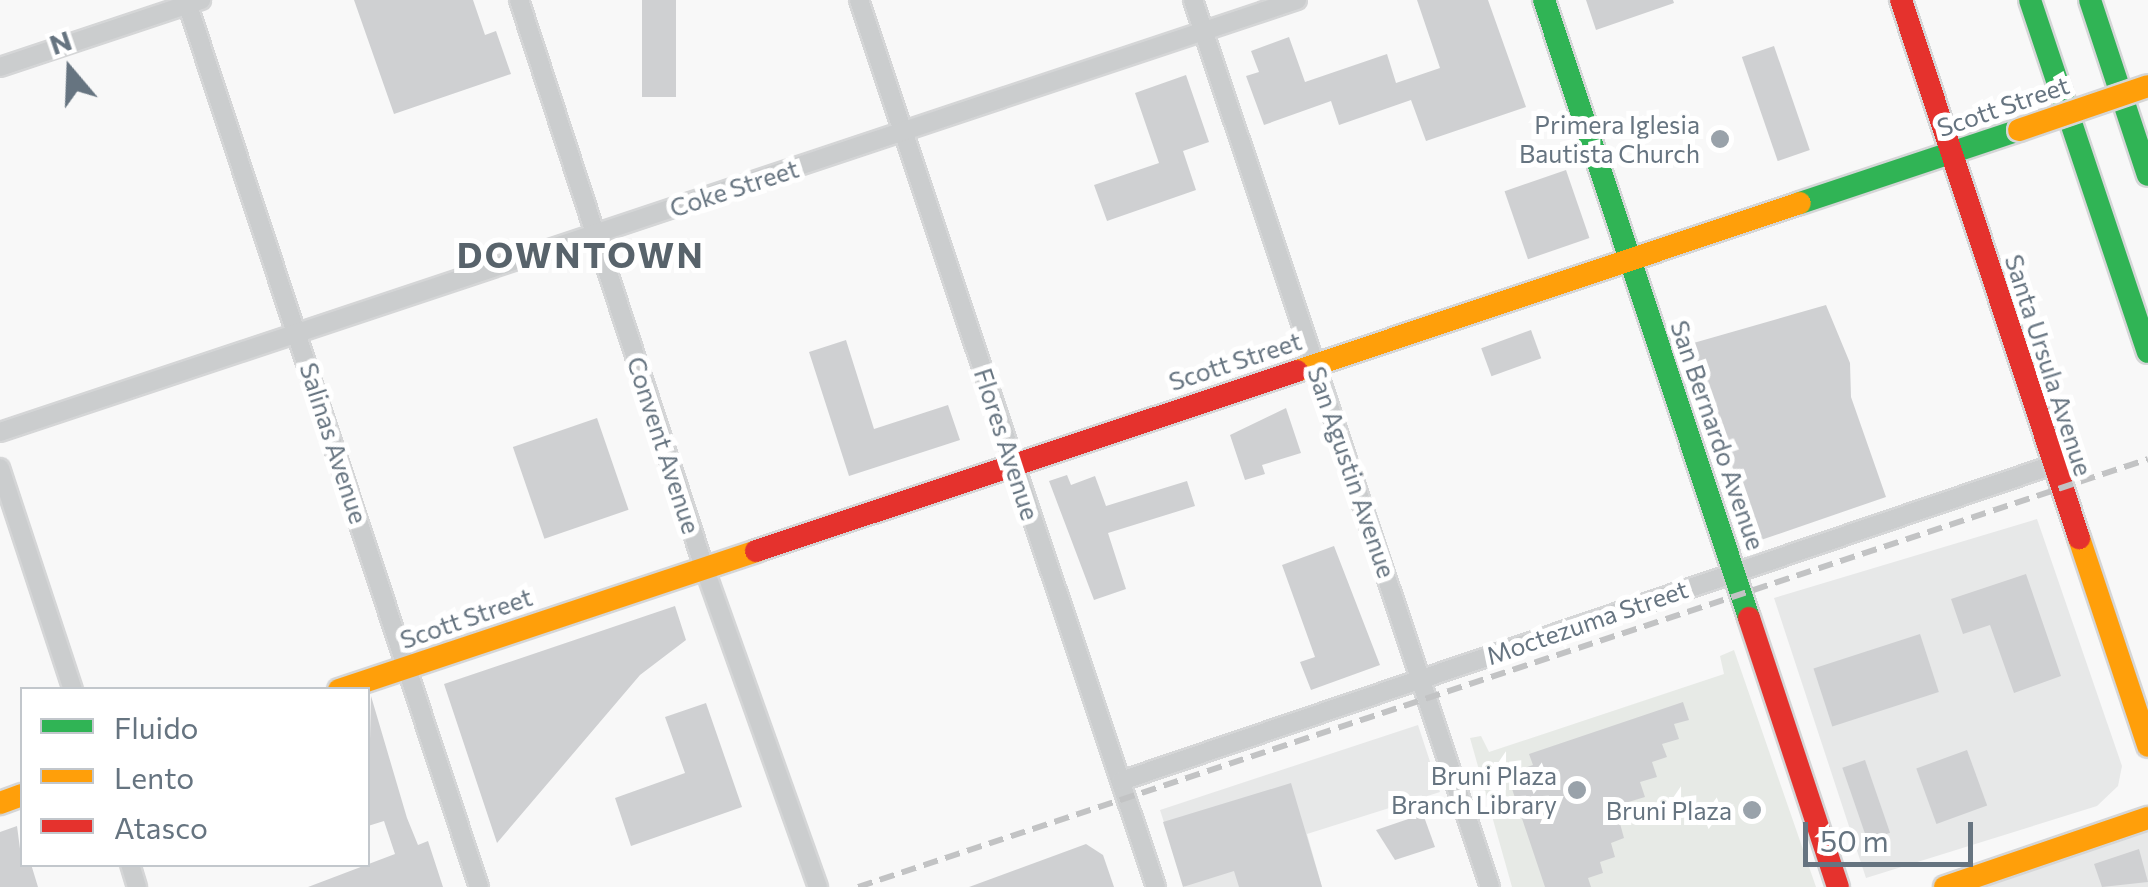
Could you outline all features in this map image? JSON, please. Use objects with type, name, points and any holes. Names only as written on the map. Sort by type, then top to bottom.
[{"type":"main road","name":"San Bernardo Avenue","points":[[1544,0],[1838,887]]},
{"type":"main road","name":"Santa Ursula Avenue","points":[[1901,0],[2148,746]]},
{"type":"main road","points":[[2030,0],[2148,352]]},
{"type":"main road","points":[[2090,0],[2148,175]]},
{"type":"main road","name":"Scott Street","points":[[348,687],[2148,86]]},
{"type":"main road","points":[[1945,887],[2148,818]]},
{"type":"street","name":"Convent Avenue","points":[[519,0],[704,567],[818,887]]},
{"type":"street","name":"Flores Avenue","points":[[860,0],[1156,887]]},
{"type":"street","name":"San Agustin Avenue","points":[[1193,0],[1490,887]]},
{"type":"street","name":"Coke Street","points":[[0,432],[1297,0]]},
{"type":"street","points":[[0,67],[192,2]]},
{"type":"street","name":"Salinas Avenue","points":[[192,2],[479,887]]},
{"type":"street","name":"Moctezuma Street","points":[[1121,781],[2053,465]]},
{"type":"street","points":[[0,468],[72,687]]},
{"type":"shaded area","points":[[2037,519],[2122,766],[2118,786],[2097,806],[1866,878],[1774,598]]},
{"type":"shaded area","name":"Bruni Plaza","points":[[1734,650],[1816,887],[1512,887],[1470,738],[1481,736],[1489,752],[1724,674],[1720,656]]},
{"type":"shaded area","points":[[1418,725],[1440,792],[1307,834],[1322,887],[1185,887],[1160,810]]},
{"type":"shaded area","points":[[2148,818],[2148,887],[1945,887]]},
{"type":"building","points":[[354,0],[473,0],[485,35],[496,31],[511,74],[394,114]]},
{"type":"building","points":[[642,0],[676,0],[676,97],[642,97]]},
{"type":"building","points":[[1417,0],[1488,0],[1526,107],[1426,141],[1411,100],[1339,125],[1331,101],[1264,125],[1246,76],[1259,72],[1251,51],[1289,37],[1305,82],[1387,54],[1396,83],[1440,68]]},
{"type":"building","points":[[1586,0],[1673,0],[1674,3],[1596,30]]},
{"type":"building","points":[[1774,46],[1810,150],[1778,161],[1742,57]]},
{"type":"building","points":[[1186,75],[1209,142],[1183,151],[1196,190],[1107,221],[1094,185],[1159,163],[1135,93]]},
{"type":"building","points":[[1566,170],[1589,238],[1528,259],[1505,191]]},
{"type":"building","points":[[1826,305],[1850,363],[1851,397],[1886,497],[1758,541],[1690,344]]},
{"type":"building","points":[[1531,330],[1541,358],[1491,376],[1481,348]]},
{"type":"building","points":[[846,340],[874,429],[948,405],[960,440],[849,476],[809,352]]},
{"type":"building","points":[[1286,408],[1301,453],[1262,465],[1265,474],[1245,480],[1230,435]]},
{"type":"building","points":[[597,418],[629,510],[544,539],[513,447]]},
{"type":"building","points":[[1067,475],[1071,485],[1095,476],[1106,506],[1187,481],[1195,506],[1108,533],[1126,589],[1094,600],[1049,481]]},
{"type":"building","points":[[1334,546],[1380,665],[1311,690],[1300,662],[1315,657],[1282,565]]},
{"type":"building","points":[[2026,574],[2061,676],[2014,693],[1990,625],[1963,634],[1951,599]]},
{"type":"building","points":[[675,606],[686,640],[640,675],[497,843],[444,684]]},
{"type":"building","points":[[1920,634],[1939,692],[1832,727],[1813,669]]},
{"type":"building","points":[[371,696],[407,818],[418,845],[428,841],[443,887],[308,887],[370,867],[370,863],[395,854],[384,821],[370,825]]},
{"type":"building","name":"Bruni Plaza Branch Library","points":[[1683,702],[1689,720],[1674,724],[1679,739],[1662,744],[1667,757],[1652,762],[1657,777],[1640,782],[1645,797],[1625,803],[1630,816],[1619,820],[1624,838],[1611,843],[1615,857],[1600,862],[1603,873],[1588,878],[1591,887],[1545,887],[1507,774],[1533,765],[1529,754]]},
{"type":"building","points":[[706,703],[742,807],[631,846],[615,798],[685,773],[665,717]]},
{"type":"building","points":[[1967,750],[1987,805],[1936,824],[1916,768]]},
{"type":"building","points":[[1865,760],[1890,833],[1867,841],[1842,768]]},
{"type":"building","points":[[1291,783],[1322,887],[1239,887],[1234,871],[1183,887],[1163,822]]},
{"type":"building","points":[[1423,814],[1435,847],[1395,860],[1376,830]]},
{"type":"building","points":[[17,826],[20,867],[32,867],[38,887],[0,887],[0,832]]},
{"type":"building","points":[[1086,844],[1103,855],[1114,887],[969,887]]},
{"type":"building","points":[[2139,849],[2148,882],[2102,887],[2094,864]]},
{"type":"railway","points":[[858,887],[2148,459]]},
{"type":"traffic: fast","points":[[1544,0],[1749,618]]},
{"type":"traffic: fast","points":[[2030,0],[2148,352]]},
{"type":"traffic: fast","points":[[2090,0],[2148,175]]},
{"type":"traffic: fast","points":[[1800,203],[2019,130]]},
{"type":"traffic: slow","points":[[2019,130],[2148,86]]},
{"type":"traffic: slow","points":[[1297,371],[1800,203]]},
{"type":"traffic: slow","points":[[2079,538],[2148,746]]},
{"type":"traffic: slow","points":[[348,687],[756,551]]},
{"type":"traffic: slow","points":[[0,803],[20,796]]},
{"type":"traffic: slow","points":[[1945,887],[2148,818]]},
{"type":"traffic: jam","points":[[1901,0],[2079,538]]},
{"type":"traffic: jam","points":[[756,551],[1297,371]]},
{"type":"traffic: jam","points":[[1749,618],[1838,887]]},
{"type":"place","name":"Primera Iglesia Bautista Church","points":[[1720,139]]},
{"type":"place","name":"Bruni Plaza Branch Library","points":[[1577,790]]},
{"type":"place","name":"Bruni Plaza","points":[[1752,810]]},
{"type":"district","name":"DOWNTOWN","points":[[581,254]]}]
